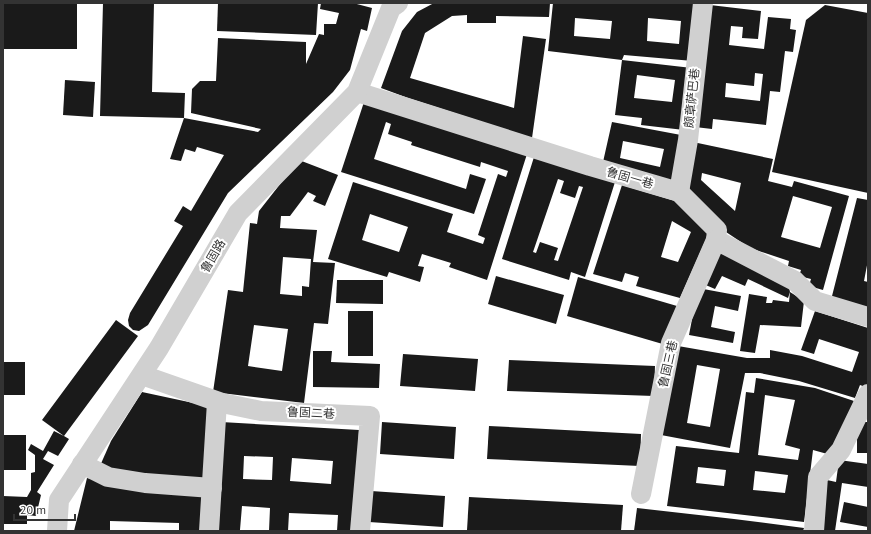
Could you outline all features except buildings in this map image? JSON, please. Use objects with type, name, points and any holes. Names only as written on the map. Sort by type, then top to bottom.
[{"type":"street","name":"鲁固路","points":[[57,531],[59,500],[160,348],[238,213],[357,92],[391,8],[398,3]]},
{"type":"street","name":"颇章萨巴巷","points":[[679,192],[688,140],[703,3]]},
{"type":"street","name":"鲁固一巷","points":[[357,92],[582,164],[679,192],[717,230],[716,240]]},
{"type":"street","points":[[716,240],[795,281],[815,301],[868,317]]},
{"type":"street","name":"鲁固三巷","points":[[641,494],[671,343],[716,240]]},
{"type":"street","name":"鲁固二巷","points":[[142,375],[217,402],[261,411],[370,416],[360,531]]},
{"type":"street","points":[[814,531],[818,477],[841,450],[868,394]]},
{"type":"street","points":[[209,531],[217,402]]},
{"type":"street","points":[[82,464],[108,477],[145,483],[212,488]]}]
